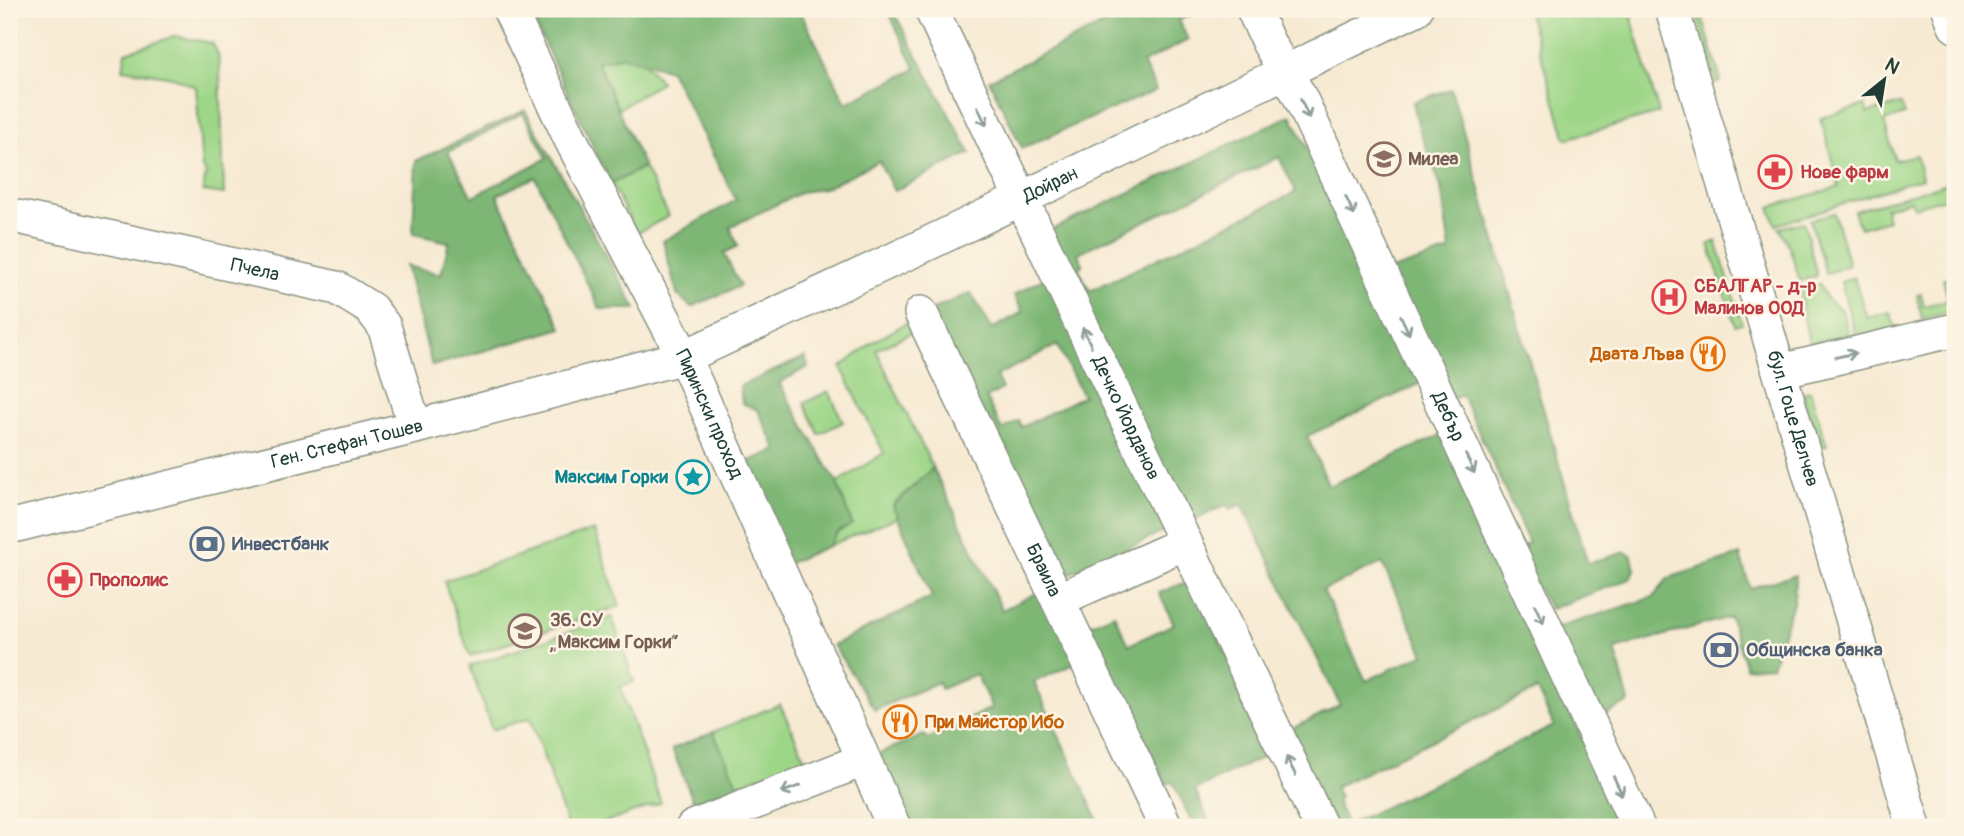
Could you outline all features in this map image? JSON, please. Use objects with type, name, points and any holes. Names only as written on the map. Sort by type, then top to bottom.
[{"type":"street","name":"Пирински проход","points":[[509,9],[571,140],[684,357],[894,827]]},
{"type":"street","name":"Дечко Йорданов","points":[[931,9],[1321,827]]},
{"type":"street","name":"Дебър","points":[[1253,9],[1324,148],[1638,827]]},
{"type":"street","name":"Дойран","points":[[684,357],[1416,9]]},
{"type":"street","name":"бул. Гоце Делчев","points":[[1672,9],[1914,827]]},
{"type":"street","points":[[1949,9],[1955,26]]},
{"type":"street","name":"Пчела","points":[[9,215],[337,288],[371,309],[384,326],[415,427]]},
{"type":"street","name":"Браила","points":[[921,313],[1166,827]]},
{"type":"street","points":[[1780,371],[1955,330]]},
{"type":"street","name":"Ген. Стефан Тошев","points":[[9,527],[415,427],[684,357]]},
{"type":"street","points":[[1058,600],[1185,543]]},
{"type":"street","points":[[693,827],[863,760]]},
{"type":"green space","points":[[528,9],[799,9],[846,103],[916,69],[887,9],[892,9],[970,153],[894,191],[879,161],[824,188],[802,192],[730,227],[738,246],[724,253],[740,286],[691,307],[677,294],[663,241],[736,200],[670,70],[623,56],[597,62],[644,167],[611,184]]},
{"type":"green space","points":[[1135,9],[1204,9],[1179,20],[1188,40],[1143,63],[1156,90],[1022,148],[989,80]]},
{"type":"green space","points":[[1527,9],[1629,9],[1659,113],[1566,139]]},
{"type":"green space","points":[[1695,9],[1700,9],[1721,81],[1716,83]]},
{"type":"green space","points":[[175,36],[212,43],[218,54],[224,194],[203,191],[206,173],[202,168],[196,87],[173,77],[123,69],[126,52]]},
{"type":"green space","points":[[623,56],[644,62],[661,82],[617,110],[596,61]]},
{"type":"green space","points":[[1451,89],[1587,561],[1590,563],[1625,552],[1632,556],[1635,570],[1630,579],[1550,609],[1515,550],[1529,543],[1462,395],[1447,401],[1388,271],[1450,251],[1441,187],[1419,128],[1413,102]]},
{"type":"green space","points":[[1901,104],[1905,115],[1884,121],[1895,160],[1916,155],[1922,178],[1776,225],[1770,207],[1839,187],[1821,118],[1865,105],[1868,113]]},
{"type":"green space","points":[[525,110],[636,309],[600,309],[535,177],[497,195],[562,328],[432,366],[406,266],[441,274],[449,242],[413,234],[416,161]],"holes":[[[523,113],[547,158],[472,197],[448,152]]]},
{"type":"green space","points":[[1291,115],[1424,382],[1307,436],[1329,486],[1441,435],[1623,827],[1333,827],[1285,732],[1340,705],[1242,504],[1230,509],[1227,504],[1188,523],[1049,231]],"holes":[[[1279,157],[1296,192],[1090,291],[1078,268],[1083,265],[1078,253]],[[1382,563],[1424,654],[1366,681],[1323,590]],[[1537,690],[1554,726],[1347,825],[1336,801],[1340,798],[1335,787]]]},
{"type":"green space","points":[[644,167],[669,216],[637,233],[611,184]]},
{"type":"green space","points":[[1948,183],[1952,196],[1914,207],[1911,200],[1885,208],[1888,220],[1860,228],[1854,211]]},
{"type":"green space","points":[[1834,213],[1849,265],[1826,274],[1810,220]]},
{"type":"green space","points":[[1804,222],[1817,276],[1800,281],[1789,246],[1779,228]]},
{"type":"green space","points":[[1716,241],[1742,323],[1735,325],[1709,244]]},
{"type":"green space","points":[[1050,275],[1166,531],[1062,577],[928,311],[971,293],[992,329],[1023,312],[1014,295]],"holes":[[[1057,345],[1083,396],[1022,427],[1018,421],[1002,430],[986,398],[1002,389],[996,376]]]},
{"type":"green space","points":[[1854,277],[1867,318],[1890,312],[1896,329],[1857,341],[1841,282]]},
{"type":"green space","points":[[1954,277],[1955,311],[1922,319],[1917,295],[1921,294],[1924,306],[1948,300],[1943,279]]},
{"type":"green space","points":[[1820,284],[1828,300],[1842,310],[1849,335],[1809,343],[1799,291]]},
{"type":"green space","points":[[912,320],[917,330],[876,350],[933,468],[893,505],[898,517],[828,546],[837,533],[851,524],[837,483],[884,453],[841,367],[873,342]]},
{"type":"green space","points":[[805,357],[808,367],[779,383],[837,483],[852,524],[837,533],[828,546],[787,564],[747,462],[777,450],[758,410],[742,403],[740,386]]},
{"type":"green space","points":[[829,391],[843,422],[819,434],[804,403]]},
{"type":"green space","points":[[1810,391],[1827,446],[1820,448],[1803,393]]},
{"type":"green space","points":[[933,468],[1002,610],[1043,590],[1076,663],[1034,682],[1101,827],[905,827],[870,757],[924,735],[927,739],[970,721],[970,718],[992,708],[976,674],[941,689],[938,682],[875,710],[833,645],[932,597],[893,506]]},
{"type":"green space","points":[[594,530],[620,606],[470,656],[444,581]]},
{"type":"green space","points":[[1740,555],[1750,588],[1795,575],[1794,600],[1772,666],[1746,668],[1730,617],[1615,649],[1629,702],[1597,719],[1553,629],[1654,597],[1668,578]]},
{"type":"green space","points":[[1191,580],[1273,752],[1195,790],[1211,827],[1194,827],[1173,782],[1167,784],[1085,627],[1114,614],[1129,645],[1174,624],[1159,593]]},
{"type":"green space","points":[[612,617],[634,682],[620,687],[661,803],[591,827],[568,827],[530,718],[492,730],[470,666]]},
{"type":"green space","points":[[780,704],[805,759],[738,785],[713,732]]},
{"type":"green space","points":[[713,732],[738,785],[694,803],[672,749]]},
{"type":"place","name":"Милеа","points":[[1384,159]]},
{"type":"place","name":"Нове фарм","points":[[1775,172]]},
{"type":"place","name":"СБАЛГАР - д-р Малинов ООД","points":[[1669,297]]},
{"type":"place","name":"Двата Лъва","points":[[1708,354]]},
{"type":"place","name":"Максим Горки","points":[[693,477]]},
{"type":"place","name":"Инвестбанк","points":[[207,544]]},
{"type":"place","name":"Прополис","points":[[65,580]]},
{"type":"place","name":"36. СУ „Максим Горки“","points":[[525,631]]},
{"type":"place","name":"Общинска банка","points":[[1721,650]]},
{"type":"place","name":"При Майстор Ибо","points":[[900,722]]}]
